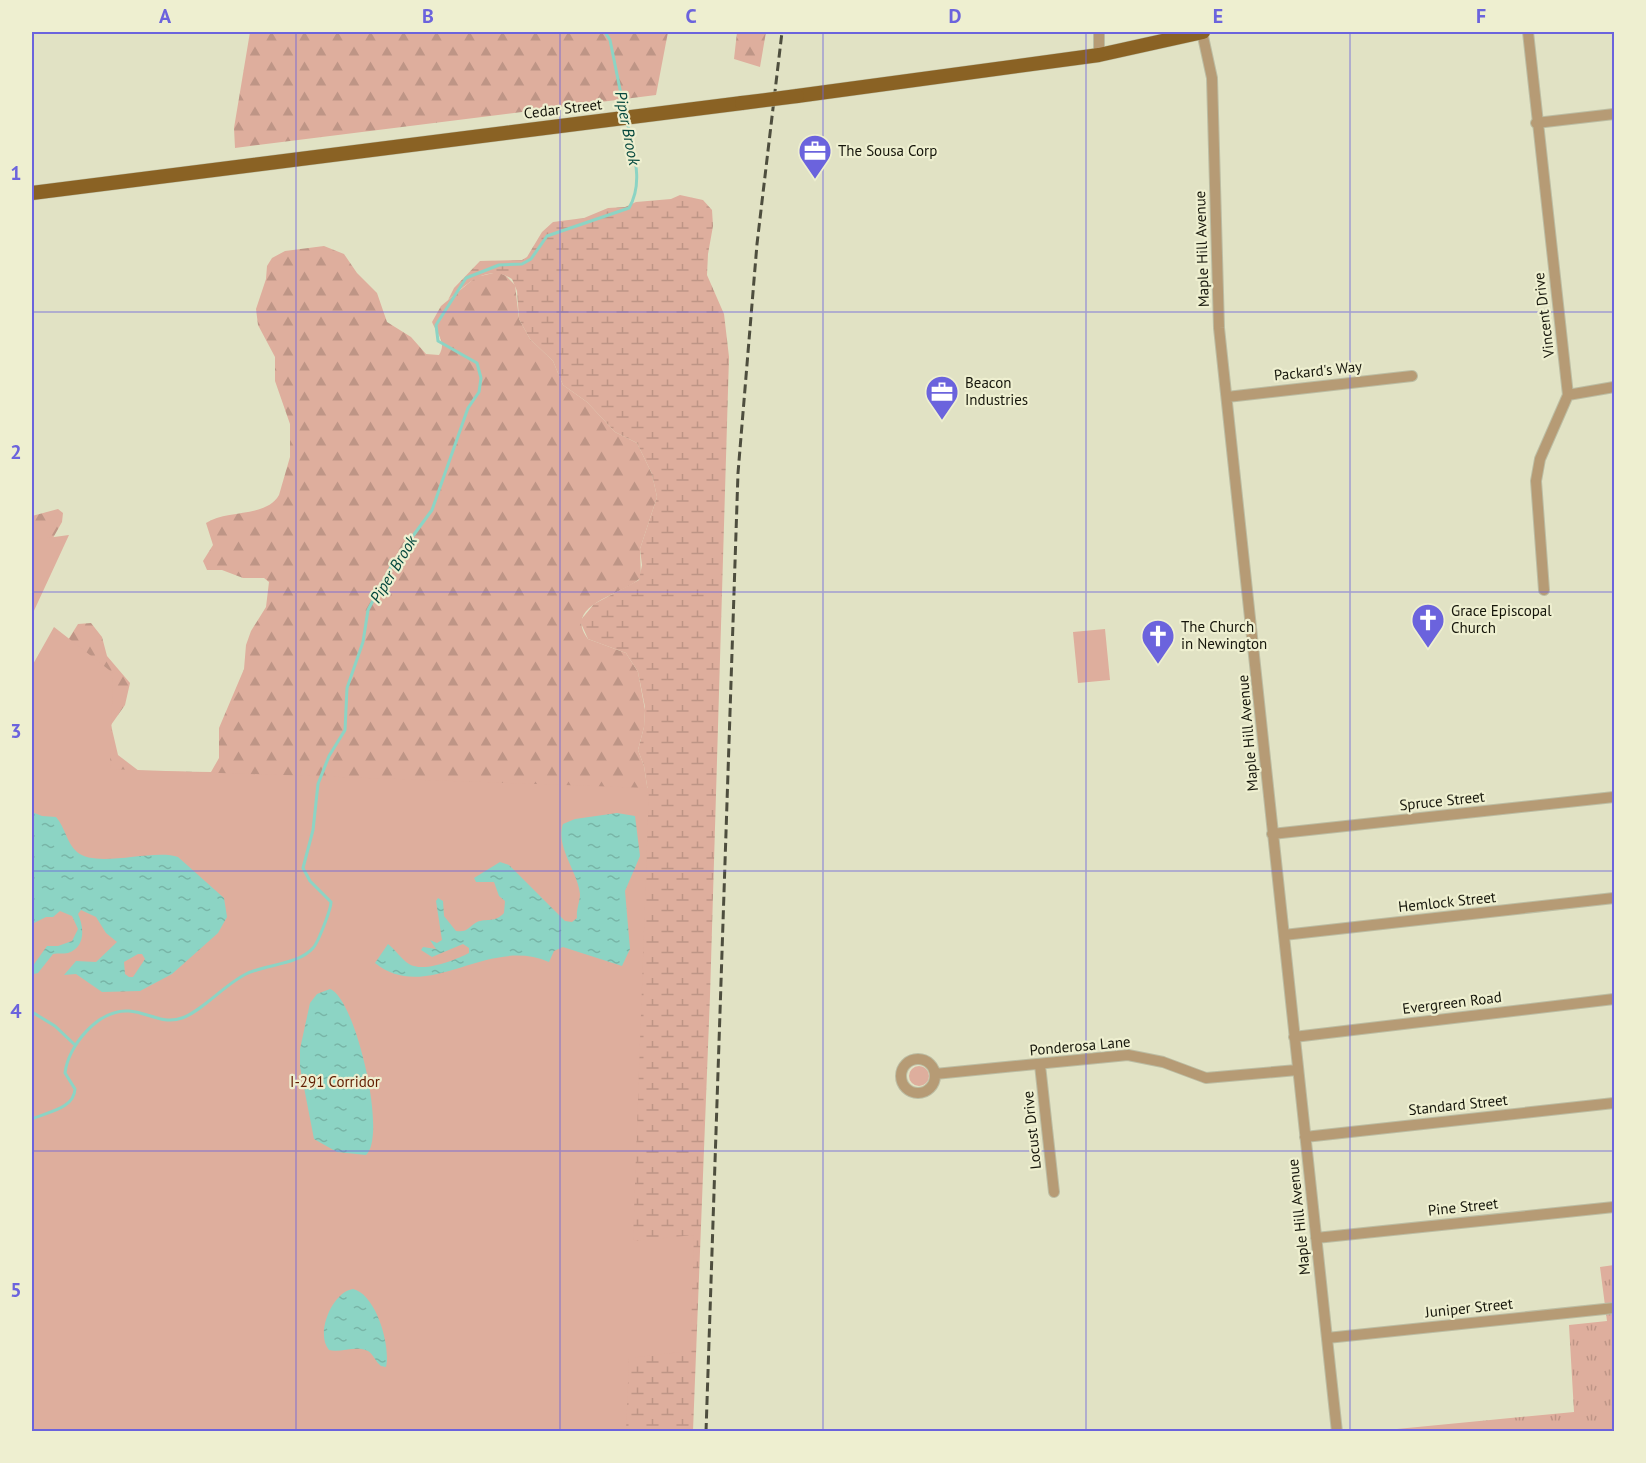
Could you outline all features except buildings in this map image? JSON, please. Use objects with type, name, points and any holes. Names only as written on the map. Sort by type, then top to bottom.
[{"type":"main road","name":"Cedar Street","points":[[32,193],[797,96],[1099,55],[1203,32]]},
{"type":"street","points":[[1099,32],[1099,55]]},
{"type":"street","name":"Maple Hill Avenue","points":[[1203,32],[1212,78],[1219,327],[1337,1431]]},
{"type":"street","name":"Vincent Drive","points":[[1528,32],[1536,123],[1568,395]]},
{"type":"street","points":[[1536,123],[1614,114]]},
{"type":"street","name":"Packard's Way","points":[[1227,397],[1412,375]]},
{"type":"street","points":[[1544,590],[1536,481],[1540,459],[1568,395],[1614,387]]},
{"type":"street","name":"Spruce Street","points":[[1272,834],[1614,797]]},
{"type":"street","name":"Hemlock Street","points":[[1284,935],[1614,898]]},
{"type":"street","name":"Evergreen Road","points":[[1294,1036],[1614,999]]},
{"type":"street","name":"Ponderosa Lane","points":[[935,1074],[1128,1055],[1154,1059],[1206,1078],[1297,1070]]},
{"type":"street","name":"Locust Drive","points":[[1040,1065],[1054,1192]]},
{"type":"street","name":"Standard Street","points":[[1305,1137],[1614,1103]]},
{"type":"street","name":"Pine Street","points":[[1316,1238],[1614,1207]]},
{"type":"street","name":"Juniper Street","points":[[1327,1338],[1614,1308]]},
{"type":"green space","points":[[250,32],[668,32],[656,95],[235,148],[234,128]]},
{"type":"green space","points":[[737,32],[766,32],[760,67],[734,59]]},
{"type":"green space","points":[[680,195],[703,200],[712,210],[713,226],[707,275],[724,314],[729,357],[710,996],[693,1431],[539,1431],[648,792],[644,766],[638,750],[644,727],[645,707],[638,672],[626,653],[588,639],[580,621],[594,604],[639,580],[642,565],[640,549],[657,497],[652,474],[637,443],[615,432],[587,402],[563,385],[553,361],[530,339],[519,319],[517,291],[512,279],[494,273],[486,274],[470,282],[448,300],[454,288],[480,261],[522,260],[527,257],[542,232],[553,222],[584,218],[608,208],[625,207],[636,202],[671,199]]},
{"type":"green space","points":[[324,246],[344,254],[357,273],[377,293],[387,322],[411,337],[426,354],[439,355],[441,350],[440,338],[432,322],[441,306],[476,277],[498,272],[506,276],[515,285],[519,319],[530,339],[553,361],[563,385],[587,402],[615,432],[637,443],[652,474],[657,497],[640,549],[641,577],[589,608],[583,617],[582,627],[588,639],[626,653],[638,672],[645,710],[644,727],[638,750],[644,766],[648,792],[32,1431],[68,640],[78,624],[91,623],[102,637],[107,656],[130,683],[125,705],[111,725],[118,755],[139,771],[211,772],[219,758],[219,728],[244,669],[246,645],[251,631],[266,607],[269,582],[264,578],[243,578],[222,570],[207,570],[203,561],[213,545],[206,523],[224,516],[265,507],[279,495],[290,457],[290,424],[275,381],[275,357],[258,325],[256,309],[266,279],[267,266],[272,258],[285,251]]},
{"type":"green space","points":[[58,509],[63,513],[62,522],[49,545],[32,593],[32,516]]},
{"type":"green space","points":[[69,535],[32,615],[32,540]]},
{"type":"green space","name":"I-291 Corridor","points":[[54,627],[113,673],[110,769],[649,788],[633,1241],[694,1235],[690,1351],[629,1358],[626,1431],[32,1432],[32,666]]},
{"type":"green space","points":[[1105,629],[1110,680],[1078,683],[1073,632]]},
{"type":"green space","points":[[919,1066],[926,1069],[929,1076],[926,1083],[919,1086],[912,1083],[909,1076],[912,1069]]},
{"type":"green space","points":[[1614,1265],[1614,1431],[1366,1432],[1574,1412],[1569,1325],[1607,1321],[1600,1267]]},
{"type":"water","points":[[32,812],[42,816],[56,817],[74,849],[86,857],[111,859],[168,855],[178,857],[224,898],[227,917],[218,933],[172,974],[140,991],[102,992],[76,974],[64,975],[76,961],[96,962],[117,942],[106,933],[96,917],[81,910],[78,914],[82,925],[82,936],[78,946],[68,953],[53,954],[38,973],[34,974],[32,967],[47,946],[58,946],[72,941],[78,929],[72,916],[60,911],[53,917],[46,917],[32,924]],"holes":[[[142,954],[145,959],[133,977],[129,977],[125,974],[124,962]]]},
{"type":"water","points":[[617,813],[635,816],[640,856],[625,891],[630,949],[622,966],[563,947],[554,951],[549,962],[526,956],[503,957],[437,974],[415,977],[395,974],[375,963],[388,944],[409,964],[423,967],[456,959],[469,953],[469,948],[463,944],[432,957],[421,950],[423,947],[436,949],[430,940],[437,943],[442,940],[436,901],[438,898],[443,901],[444,916],[456,931],[466,930],[477,922],[494,919],[504,913],[505,901],[499,896],[494,882],[476,882],[474,878],[500,862],[509,865],[565,921],[572,922],[577,918],[580,894],[564,850],[561,832],[563,824],[575,819]]},
{"type":"water","points":[[330,989],[340,998],[349,1016],[366,1068],[373,1122],[372,1143],[366,1155],[337,1152],[314,1139],[300,1067],[300,1049],[310,1003],[317,994]]},
{"type":"water","points":[[353,1289],[369,1300],[375,1310],[384,1334],[386,1367],[381,1366],[368,1351],[363,1349],[329,1350],[325,1343],[325,1324],[332,1305],[345,1292]]},
{"type":"waterway","name":"Piper Brook","points":[[605,32],[610,40],[625,114]]},
{"type":"waterway","name":"Piper Brook","points":[[32,1119],[59,1109],[70,1101],[75,1089],[65,1073],[67,1063],[86,1031],[106,1016],[129,1011],[168,1020],[182,1018],[190,1015],[246,974],[299,958],[307,954],[315,945],[327,918],[331,902],[310,881],[303,868],[313,830],[318,784],[329,756],[345,730],[347,688],[363,642],[368,610],[393,563],[432,510],[468,408],[479,392],[481,378],[477,363],[438,341],[436,325],[466,278],[499,265],[522,264],[531,259],[547,236],[629,208],[634,198],[637,176],[627,120]]},
{"type":"waterway","points":[[32,1012],[55,1026],[75,1045]]},
{"type":"railway","points":[[706,1432],[738,473],[757,244],[782,32]]},
{"type":"place","name":"The Sousa Corp","points":[[815,180]]},
{"type":"place","name":"Beacon Industries","points":[[942,421]]},
{"type":"place","name":"Grace Episcopal Church","points":[[1428,649]]},
{"type":"place","name":"The Church in Newington","points":[[1158,665]]}]
